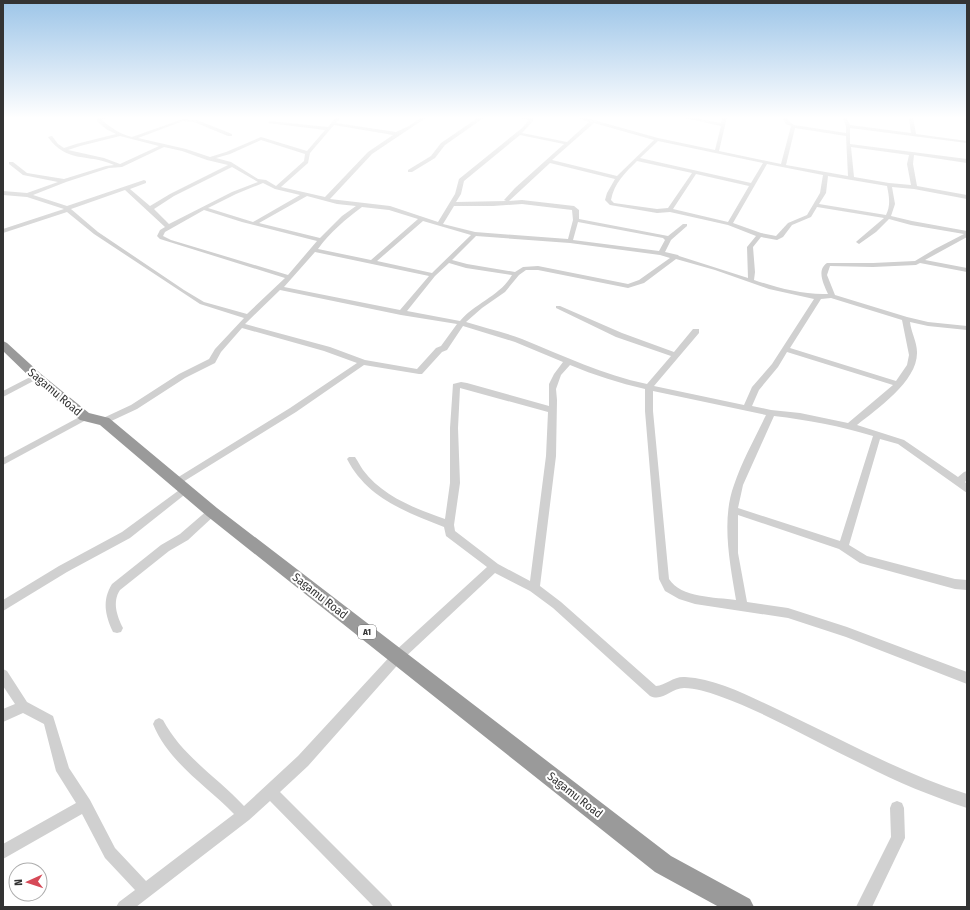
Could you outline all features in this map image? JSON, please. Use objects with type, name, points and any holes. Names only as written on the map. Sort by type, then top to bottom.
[{"type":"highway","name":"Sagamu Road","points":[[3,345],[37,377],[85,417],[104,422],[212,512],[663,864],[742,907]]},
{"type":"street","points":[[105,159],[120,166]]},
{"type":"street","points":[[28,195],[64,181],[108,167],[120,166],[134,159]]},
{"type":"street","points":[[211,159],[231,165],[258,180],[294,193],[390,208],[440,225],[475,234],[570,241],[661,253],[676,256],[771,288],[819,297],[832,296],[906,319],[928,324],[967,328]]},
{"type":"street","points":[[277,188],[306,162],[307,159]]},
{"type":"street","points":[[327,199],[357,168],[363,159]]},
{"type":"street","points":[[410,171],[429,159]]},
{"type":"street","points":[[440,225],[458,194],[461,180],[486,159]]},
{"type":"street","points":[[637,159],[613,185],[608,195],[608,200],[612,204],[657,211],[670,210],[730,224],[760,235],[777,238],[790,224],[809,216],[823,193],[826,174]]},
{"type":"street","points":[[639,159],[753,185]]},
{"type":"street","points":[[755,159],[826,174],[889,185],[914,186],[967,197]]},
{"type":"street","points":[[783,166],[785,159]]},
{"type":"street","points":[[849,159],[851,178]]},
{"type":"street","points":[[911,159],[910,164],[914,186]]},
{"type":"street","points":[[955,159],[967,161]]},
{"type":"street","points":[[507,200],[517,189],[549,161],[619,178]]},
{"type":"street","points":[[730,224],[766,162]]},
{"type":"street","points":[[11,163],[24,174],[64,181]]},
{"type":"street","points":[[150,209],[172,195],[231,165]]},
{"type":"street","points":[[670,210],[695,172]]},
{"type":"street","points":[[264,181],[234,193],[205,209],[184,218],[162,231],[160,236],[162,238],[288,277]]},
{"type":"street","points":[[3,231],[65,211],[67,208],[144,182]]},
{"type":"street","points":[[859,242],[882,225],[889,217],[892,199],[889,185]]},
{"type":"street","points":[[127,189],[169,227]]},
{"type":"street","points":[[3,193],[28,195],[67,208],[96,233],[202,303],[249,317]]},
{"type":"street","points":[[255,223],[306,194]]},
{"type":"street","points":[[452,204],[522,202],[568,207],[576,210],[576,220],[570,241]]},
{"type":"street","points":[[104,422],[134,407],[182,376],[212,361],[218,351],[240,325],[279,288],[314,250],[321,240],[344,217],[362,204]]},
{"type":"street","points":[[816,205],[889,217],[967,234]]},
{"type":"street","points":[[205,209],[321,240]]},
{"type":"street","points":[[373,261],[422,219]]},
{"type":"street","points":[[576,220],[665,237],[668,239]]},
{"type":"street","points":[[661,253],[668,239],[685,225]]},
{"type":"street","points":[[401,313],[447,260],[475,234]]},
{"type":"street","points":[[832,296],[824,275],[826,266],[829,264],[874,266],[910,264],[919,261],[967,234]]},
{"type":"street","points":[[751,281],[752,272],[750,247],[760,235]]},
{"type":"street","points":[[314,250],[373,261],[433,275]]},
{"type":"street","points":[[240,325],[327,349],[363,362],[419,372],[440,350],[444,348],[461,323],[473,311],[494,298],[513,281],[516,274],[525,268],[538,268],[634,286],[653,272],[667,265],[676,256]]},
{"type":"street","points":[[447,260],[466,266],[516,274]]},
{"type":"street","points":[[919,261],[967,270]]},
{"type":"street","points":[[279,288],[401,313],[461,323],[518,340],[568,362],[625,382],[771,413],[800,416],[850,426],[901,442],[963,486],[967,474]]},
{"type":"street","points":[[747,408],[755,389],[775,365],[819,297]]},
{"type":"street","points":[[558,307],[619,335],[676,354]]},
{"type":"street","points":[[850,426],[898,384],[909,369],[913,356],[912,346],[906,328],[906,319]]},
{"type":"street","points":[[696,331],[649,387],[649,411],[654,452],[664,579],[669,588],[679,594],[695,599],[788,613],[847,632],[967,678]]},
{"type":"street","points":[[785,349],[898,384]]},
{"type":"street","points":[[3,606],[63,569],[126,535],[180,486],[363,362]]},
{"type":"street","points":[[534,588],[551,456],[553,400],[550,393],[559,370],[568,362]]},
{"type":"street","points":[[3,394],[37,377]]},
{"type":"street","points":[[552,410],[467,386],[456,386],[454,428],[455,483],[448,525],[450,533],[494,567],[534,588],[557,605],[654,692],[660,693],[678,682],[716,689],[796,723],[894,772],[967,801]]},
{"type":"street","points":[[742,606],[733,553],[734,510],[738,485],[771,413]]},
{"type":"street","points":[[3,462],[85,417]]},
{"type":"street","points":[[843,546],[878,434]]},
{"type":"street","points":[[352,458],[353,464],[367,482],[377,491],[425,516],[448,525]]},
{"type":"street","points":[[734,510],[843,546],[864,560],[955,584],[967,585]]},
{"type":"street","points":[[117,628],[110,614],[110,598],[116,587],[165,548],[184,537],[212,512]]},
{"type":"street","points":[[124,907],[244,815],[270,792],[303,761],[398,656],[494,567]]},
{"type":"street","points":[[3,675],[23,706],[50,720],[63,771],[85,805],[110,853],[146,891]]},
{"type":"street","points":[[3,716],[23,706]]},
{"type":"street","points":[[159,724],[163,733],[191,766],[222,793],[244,815]]},
{"type":"street","points":[[270,792],[385,907]]},
{"type":"street","points":[[3,852],[85,805]]},
{"type":"street","points":[[864,907],[898,838],[897,808]]}]
